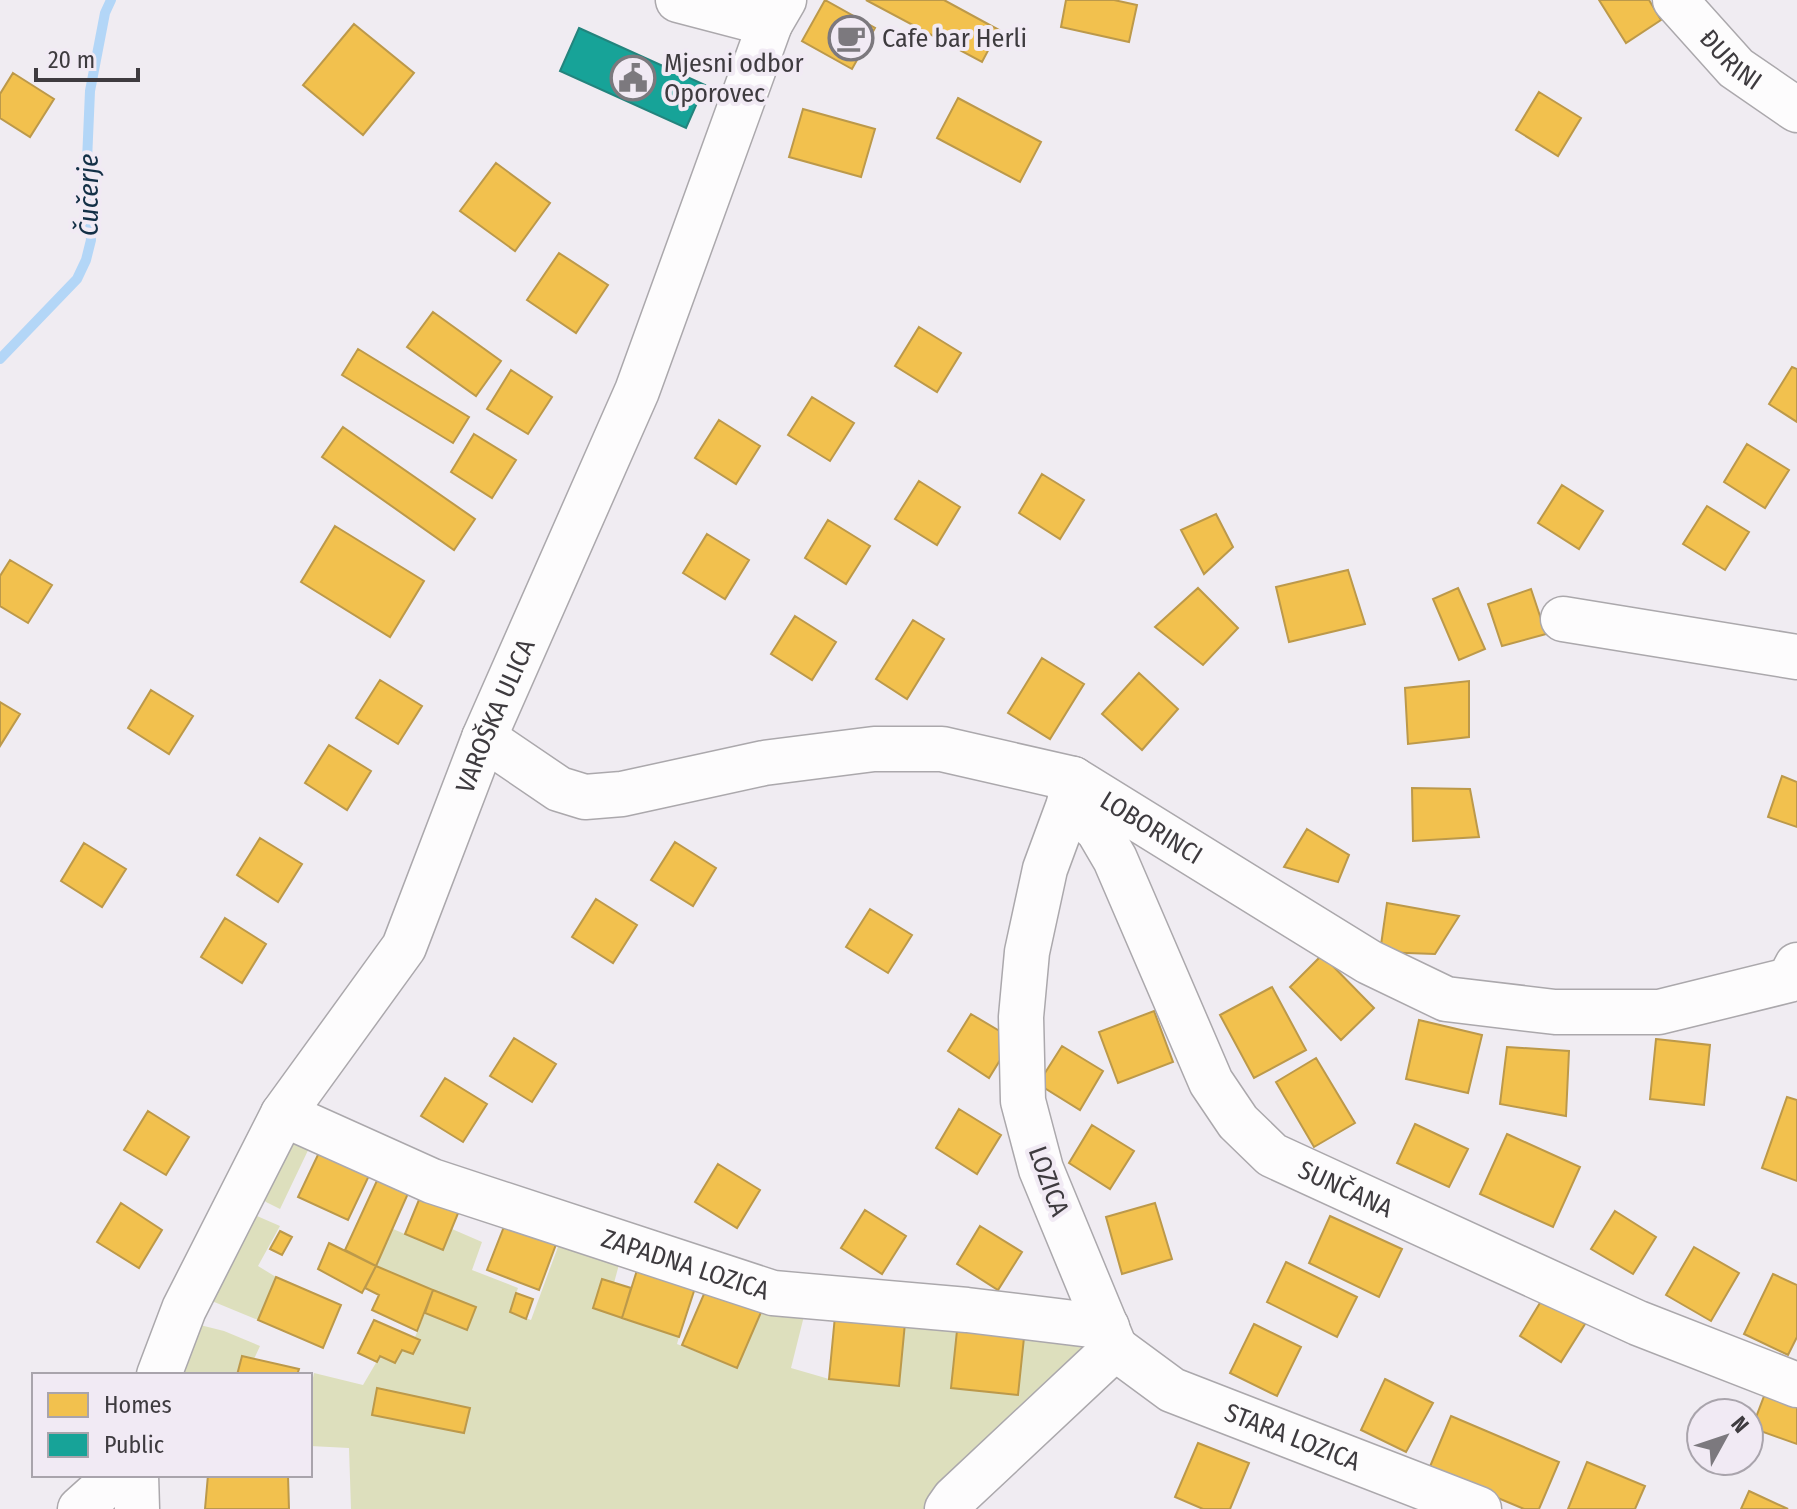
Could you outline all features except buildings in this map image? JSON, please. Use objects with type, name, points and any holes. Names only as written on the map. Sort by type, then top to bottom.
[{"type":"street","points":[[678,0],[777,12]]},
{"type":"street","name":"ĐURINI","points":[[1675,0],[1736,68],[1797,110]]},
{"type":"street","name":"VAROŠKA ULICA","points":[[160,1373],[184,1309],[283,1114],[404,947],[484,738],[637,391],[777,12]]},
{"type":"street","points":[[1563,619],[1797,657]]},
{"type":"street","name":"LOBORINCI","points":[[484,738],[559,789],[585,797],[622,794],[764,763],[874,749],[942,749],[1071,791],[1369,962],[1446,999],[1555,1012],[1659,1012],[1789,980],[1797,965]]},
{"type":"street","name":"LOZICA","points":[[1071,791],[1045,869],[1027,952],[1021,1017],[1023,1101],[1041,1169],[1111,1338]]},
{"type":"street","name":"SUNČANA","points":[[1071,791],[1115,859],[1211,1082],[1238,1122],[1272,1155],[1638,1323],[1797,1385]]},
{"type":"street","name":"ZAPADNA LOZICA","points":[[283,1114],[432,1181],[773,1293],[967,1310],[1111,1338]]},
{"type":"street","points":[[947,1509],[1111,1338]]},
{"type":"street","name":"STARA LOZICA","points":[[1111,1338],[1172,1390],[1479,1509]]},
{"type":"street","points":[[80,1509],[100,1491],[110,1477]]},
{"type":"street","points":[[136,1477],[137,1509]]},
{"type":"green space","points":[[284,1142],[312,1142],[280,1209],[258,1194]]},
{"type":"green space","points":[[251,1216],[280,1226],[258,1266],[276,1277],[258,1320],[207,1299]]},
{"type":"green space","points":[[393,1229],[443,1250],[452,1229],[482,1242],[472,1270],[518,1288],[510,1312],[531,1320],[562,1236],[621,1257],[614,1283],[602,1279],[593,1308],[679,1337],[677,1344],[737,1368],[762,1310],[805,1312],[791,1368],[829,1379],[899,1386],[906,1317],[958,1321],[952,1388],[1018,1395],[1025,1328],[1086,1336],[1085,1350],[927,1509],[351,1509],[349,1448],[312,1446],[314,1373],[363,1385],[380,1356],[395,1363],[402,1350],[413,1354],[420,1340],[415,1337],[425,1313],[467,1330],[476,1308],[376,1266]],"holes":[[[378,1388],[470,1409],[464,1433],[372,1415]]]},
{"type":"green space","points":[[196,1324],[224,1331],[260,1346],[254,1359],[241,1356],[237,1373],[175,1373]]},
{"type":"waterway","name":"Čučerje","points":[[0,359],[77,279],[86,260],[91,240],[86,184],[90,91],[105,13],[111,0]]},
{"type":"place","name":"Cafe bar Herli","points":[[851,38]]},
{"type":"place","name":"Mjesni odbor Oporovec","points":[[633,78]]}]
